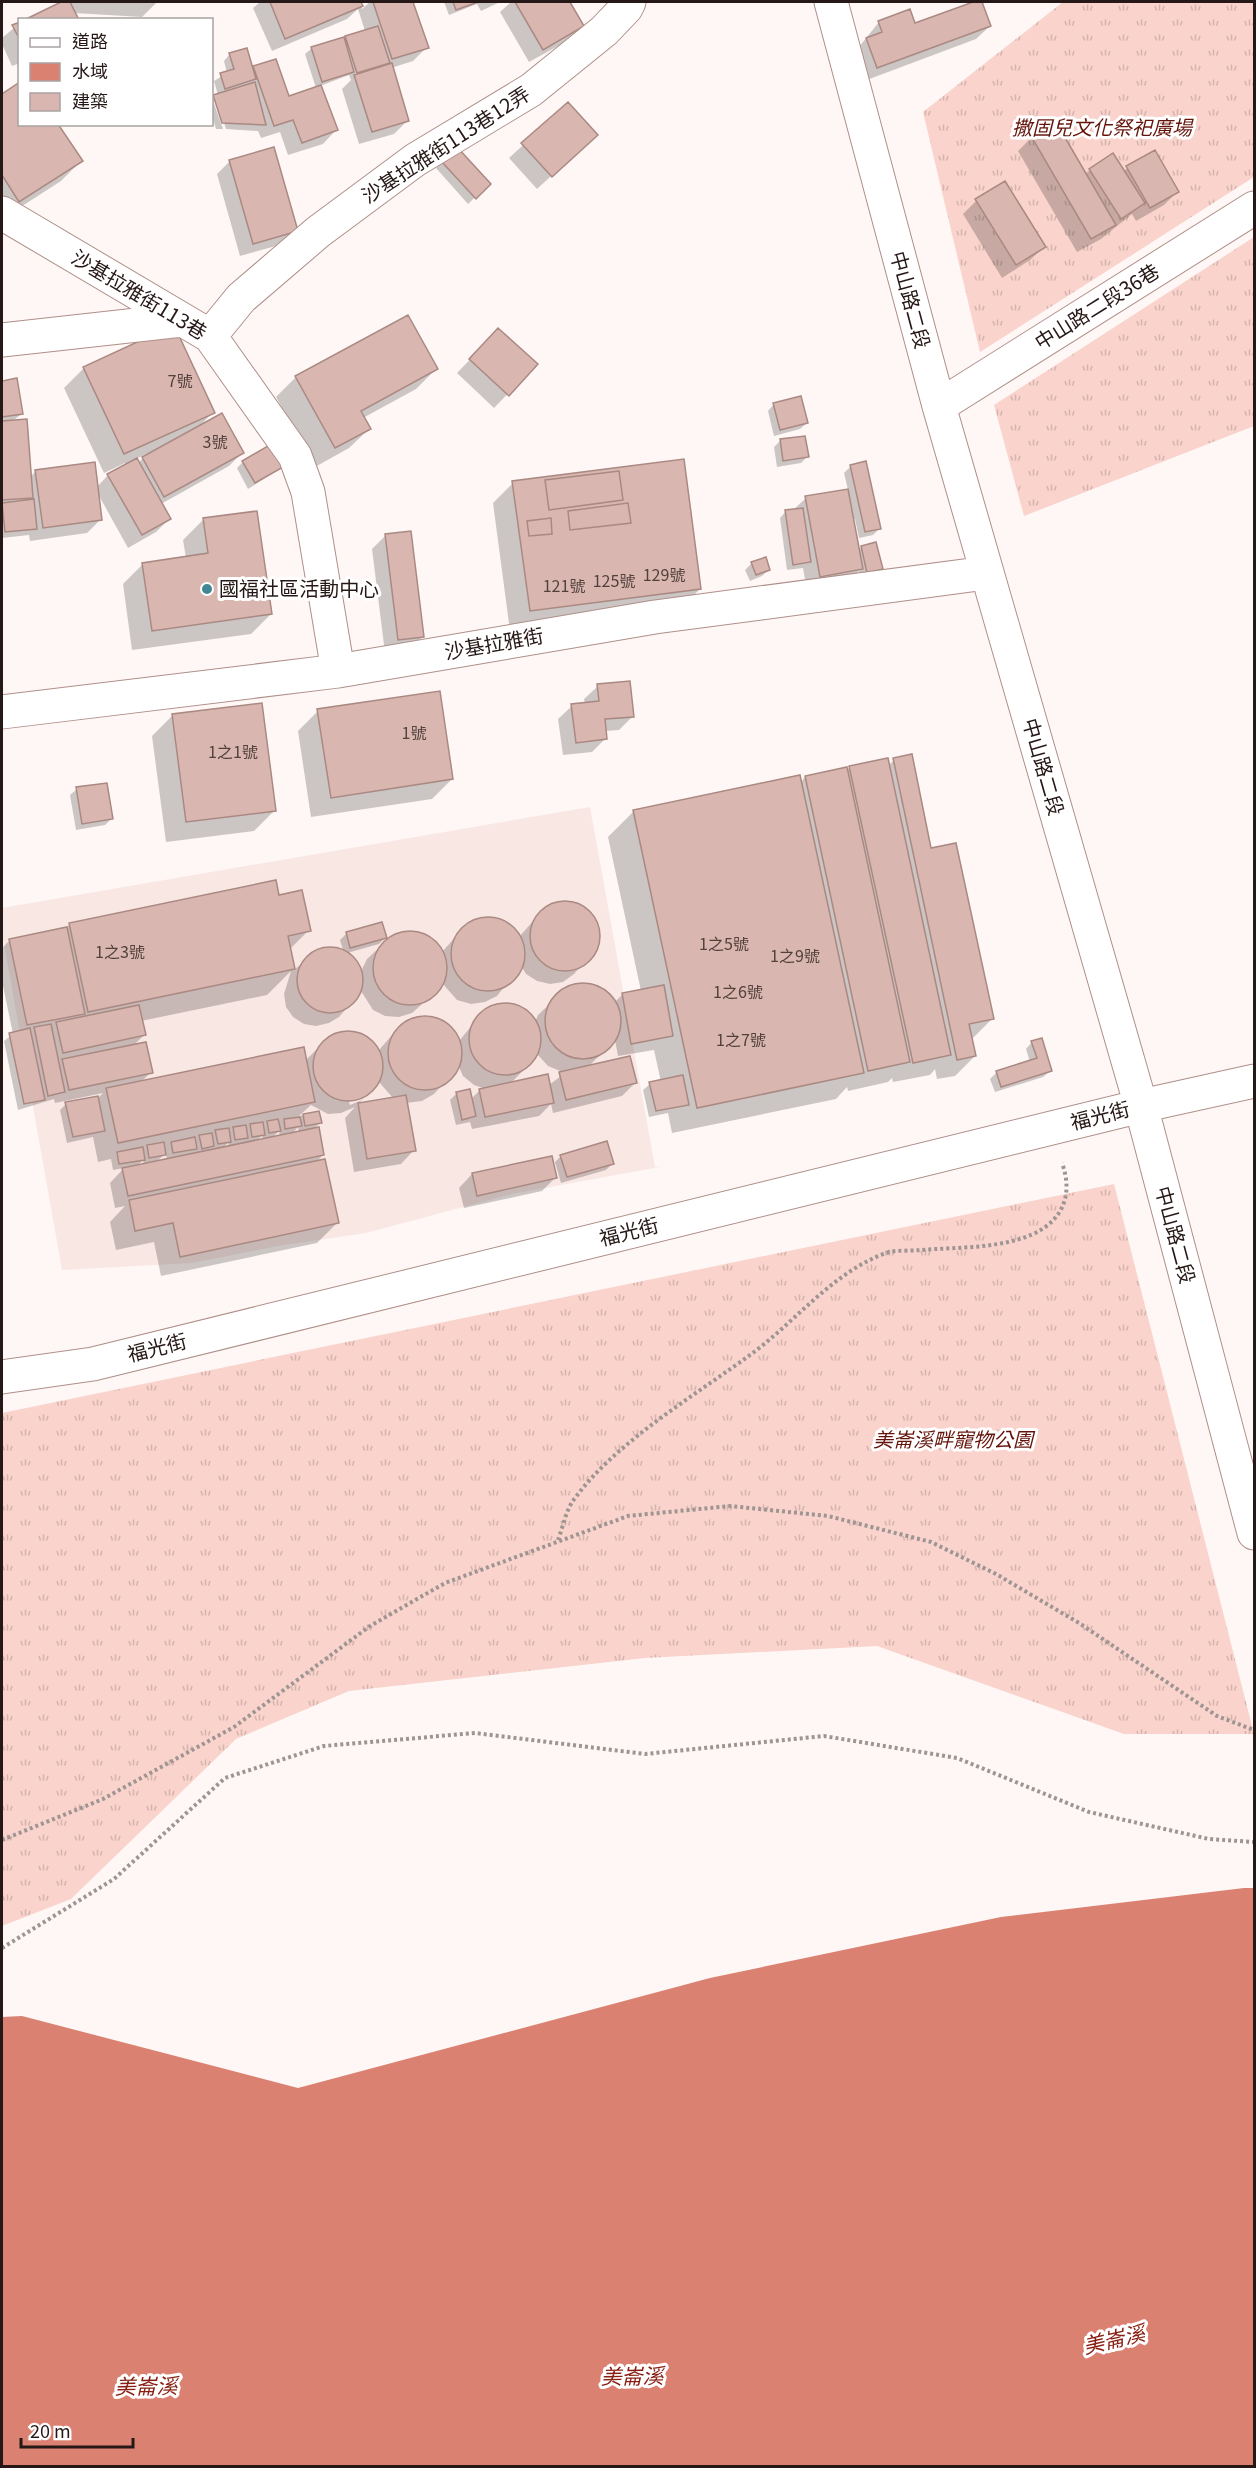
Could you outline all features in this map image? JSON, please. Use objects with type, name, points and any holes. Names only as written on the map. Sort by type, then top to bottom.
[{"type":"street","name":"沙基拉雅街113巷12弄","points":[[210,336],[241,298],[318,232],[415,160],[531,90],[604,32],[629,2]]},
{"type":"street","name":"中山路二段","points":[[831,2],[939,406],[1141,1106],[1254,1533]]},
{"type":"street","name":"中山路二段36巷","points":[[939,406],[1254,208]]},
{"type":"street","name":"沙基拉雅街113巷","points":[[2,213],[210,336],[277,427],[298,465],[308,492],[338,671]]},
{"type":"street","points":[[2,340],[182,320]]},
{"type":"street","name":"沙基拉雅街","points":[[2,712],[338,671],[655,617],[986,573]]},
{"type":"street","name":"福光街","points":[[2,1377],[93,1364],[1049,1128],[1254,1081]]},
{"type":"path","points":[[558,1540],[573,1499],[625,1446],[756,1350],[805,1306],[852,1271],[890,1252],[991,1245],[1033,1234],[1052,1222],[1064,1207],[1068,1190],[1064,1169],[1049,1128]]},
{"type":"path","points":[[2,1840],[103,1799],[234,1727],[370,1626],[445,1583],[628,1516],[730,1506],[828,1516],[931,1542],[996,1574],[1079,1623],[1217,1716],[1254,1730]]},
{"type":"path","points":[[2,1948],[114,1879],[225,1778],[324,1746],[476,1733],[645,1754],[824,1736],[957,1758],[1089,1812],[1209,1839],[1254,1842]]},
{"type":"shaded area","points":[[590,807],[655,1167],[665,1166],[512,1194],[366,1233],[278,1246],[192,1263],[62,1270],[2,932],[2,908]]},
{"type":"green space","name":"撒固兒文化祭祀廣場","points":[[1063,2],[1254,2],[1254,177],[980,352],[923,112]]},
{"type":"green space","points":[[1254,237],[1254,426],[1024,516],[994,405]]},
{"type":"green space","name":"美崙溪畔寵物公園","points":[[1114,1184],[1254,1734],[1124,1734],[877,1646],[645,1658],[349,1691],[236,1739],[71,1899],[2,1926],[2,1413]]},
{"type":"water","name":"美崙溪","points":[[1254,1888],[1254,2466],[2,2466],[2,2017],[22,2016],[298,2088],[710,1978],[1001,1917]]},
{"type":"building","points":[[61,2],[70,2],[78,18],[28,18]]},
{"type":"building","points":[[270,2],[361,2],[363,6],[285,39]]},
{"type":"building","points":[[373,2],[413,2],[429,48],[392,59]]},
{"type":"building","points":[[453,2],[478,2],[456,10]]},
{"type":"building","points":[[515,2],[570,2],[584,26],[543,50]]},
{"type":"building","points":[[973,2],[982,2],[991,26],[877,68],[866,38],[882,32],[878,21],[910,9],[915,23]]},
{"type":"building","points":[[18,23],[18,36],[12,25]]},
{"type":"building","points":[[378,26],[390,63],[357,73],[345,36]]},
{"type":"building","points":[[344,37],[354,72],[322,82],[311,47]]},
{"type":"building","points":[[247,48],[256,79],[225,89],[220,73],[234,69],[229,53]]},
{"type":"building","points":[[276,59],[289,96],[321,85],[338,130],[302,143],[293,120],[274,126],[253,66]]},
{"type":"building","points":[[392,63],[409,121],[372,132],[354,75]]},
{"type":"building","points":[[255,82],[266,125],[222,123],[213,95]]},
{"type":"building","points":[[18,83],[18,126],[59,126],[83,161],[19,202],[2,175],[2,94]]},
{"type":"building","points":[[568,102],[598,135],[552,177],[521,143]]},
{"type":"building","points":[[1056,122],[1116,225],[1091,239],[1031,136]]},
{"type":"building","points":[[274,147],[298,231],[253,244],[229,160]]},
{"type":"building","points":[[457,147],[491,184],[476,199],[441,161]]},
{"type":"building","points":[[1155,150],[1179,192],[1150,208],[1126,166]]},
{"type":"building","points":[[1113,153],[1145,203],[1121,219],[1089,169]]},
{"type":"building","points":[[1005,181],[1046,247],[1016,265],[975,199]]},
{"type":"building","points":[[408,315],[438,369],[361,411],[371,429],[335,448],[295,376]]},
{"type":"building","points":[[174,325],[215,413],[124,454],[83,367]]},
{"type":"building","points":[[498,328],[538,364],[509,396],[469,359]]},
{"type":"building","points":[[17,378],[23,414],[2,417],[2,381]]},
{"type":"building","points":[[801,396],[808,423],[780,430],[773,403]]},
{"type":"building","points":[[222,413],[244,453],[164,497],[142,457]]},
{"type":"building","points":[[27,419],[33,498],[2,500],[2,421]]},
{"type":"building","points":[[805,436],[809,457],[783,461],[780,439]]},
{"type":"building","points":[[273,443],[285,466],[255,483],[242,461]]},
{"type":"building","points":[[137,458],[171,519],[142,535],[107,474]]},
{"type":"building","points":[[684,459],[701,589],[530,611],[512,481]],"holes":[[[619,471],[623,500],[549,510],[545,480]],[[628,503],[631,523],[570,530],[568,511]],[[551,518],[552,534],[529,536],[527,521]]]},
{"type":"building","points":[[866,461],[881,529],[865,532],[850,465]]},
{"type":"building","points":[[95,462],[102,520],[43,528],[35,470]]},
{"type":"building","points":[[619,471],[623,500],[549,510],[545,480]]},
{"type":"building","points":[[848,489],[863,569],[820,577],[805,496]]},
{"type":"building","points":[[34,499],[37,529],[5,532],[2,503]]},
{"type":"building","points":[[628,503],[631,523],[570,530],[568,511]]},
{"type":"building","points":[[803,508],[811,562],[793,565],[785,510]]},
{"type":"building","name":"國福社區活動中心","points":[[257,511],[272,614],[152,631],[142,563],[208,553],[203,518]]},
{"type":"building","points":[[551,518],[552,534],[529,536],[527,521]]},
{"type":"building","points":[[411,531],[424,637],[398,640],[385,534]]},
{"type":"building","points":[[876,542],[883,569],[867,573],[861,546]]},
{"type":"building","points":[[766,557],[770,570],[756,575],[751,562]]},
{"type":"building","points":[[630,681],[634,717],[605,719],[607,739],[576,743],[571,704],[599,701],[597,684]]},
{"type":"building","points":[[440,691],[453,779],[331,798],[317,709]]},
{"type":"building","points":[[262,703],[276,811],[186,822],[172,714]]},
{"type":"building","points":[[912,754],[931,848],[956,843],[994,1019],[969,1024],[976,1056],[957,1060],[893,758]]},
{"type":"building","points":[[888,758],[951,1055],[913,1063],[849,766]]},
{"type":"building","points":[[847,767],[910,1062],[868,1071],[805,776]]},
{"type":"building","points":[[800,775],[864,1073],[697,1108],[633,810]]},
{"type":"building","points":[[107,783],[113,819],[82,824],[76,787]]},
{"type":"building","points":[[276,880],[279,895],[302,890],[311,931],[288,936],[295,969],[88,1012],[69,923]]},
{"type":"building","points":[[565,901],[584,907],[594,917],[600,936],[594,955],[584,965],[565,971],[546,965],[536,955],[530,936],[536,917],[546,907]]},
{"type":"building","points":[[488,917],[502,920],[514,928],[522,940],[525,954],[522,968],[514,980],[502,988],[488,991],[474,988],[462,980],[454,968],[451,954],[454,940],[462,928],[474,920]]},
{"type":"building","points":[[382,922],[387,938],[350,948],[346,932]]},
{"type":"building","points":[[67,927],[85,1014],[27,1025],[9,939]]},
{"type":"building","points":[[410,931],[431,937],[441,947],[447,968],[441,989],[431,999],[410,1005],[389,999],[379,989],[373,968],[379,947],[389,937]]},
{"type":"building","points":[[323,947],[337,947],[349,952],[358,961],[363,980],[361,993],[354,1004],[337,1013],[323,1013],[311,1008],[302,999],[297,987],[297,973],[302,961],[311,952]]},
{"type":"building","points":[[583,983],[597,986],[610,994],[618,1007],[621,1021],[618,1035],[610,1048],[597,1056],[583,1059],[569,1056],[556,1048],[548,1035],[545,1021],[548,1007],[556,994],[569,986]]},
{"type":"building","points":[[664,985],[673,1036],[631,1044],[622,993]]},
{"type":"building","points":[[512,1003],[531,1013],[539,1025],[541,1039],[539,1053],[531,1065],[519,1073],[498,1075],[479,1065],[471,1053],[469,1032],[479,1013],[491,1005]]},
{"type":"building","points":[[139,1005],[146,1035],[63,1053],[56,1022]]},
{"type":"building","points":[[425,1016],[446,1022],[456,1032],[462,1053],[456,1074],[446,1084],[425,1090],[404,1084],[394,1074],[388,1053],[394,1032],[404,1022]]},
{"type":"building","points":[[51,1024],[65,1092],[48,1096],[34,1027]]},
{"type":"building","points":[[30,1028],[45,1100],[24,1104],[9,1033]]},
{"type":"building","points":[[341,1031],[355,1031],[368,1037],[377,1046],[383,1059],[381,1079],[373,1091],[355,1101],[341,1101],[328,1095],[319,1086],[313,1073],[313,1059],[319,1046],[328,1037]]},
{"type":"building","points":[[1042,1038],[1052,1071],[1001,1087],[996,1071],[1037,1058],[1031,1041]]},
{"type":"building","points":[[146,1042],[153,1073],[69,1090],[62,1059]]},
{"type":"building","points":[[304,1047],[315,1102],[118,1143],[106,1088]]},
{"type":"building","points":[[630,1056],[637,1083],[566,1100],[559,1072]]},
{"type":"building","points":[[548,1074],[554,1103],[485,1117],[479,1089]]},
{"type":"building","points":[[683,1075],[689,1105],[656,1111],[649,1082]]},
{"type":"building","points":[[470,1089],[476,1116],[462,1120],[456,1092]]},
{"type":"building","points":[[406,1095],[416,1151],[367,1159],[358,1103]]},
{"type":"building","points":[[98,1096],[105,1131],[73,1137],[65,1102]]},
{"type":"building","points":[[319,1111],[322,1123],[305,1126],[303,1114]]},
{"type":"building","points":[[300,1117],[302,1126],[285,1129],[284,1119]]},
{"type":"building","points":[[278,1119],[281,1131],[269,1133],[267,1121]]},
{"type":"building","points":[[263,1122],[265,1135],[252,1137],[250,1124]]},
{"type":"building","points":[[246,1125],[248,1138],[235,1140],[233,1127]]},
{"type":"building","points":[[319,1127],[324,1155],[128,1196],[122,1168]]},
{"type":"building","points":[[229,1128],[231,1142],[218,1144],[215,1130]]},
{"type":"building","points":[[212,1133],[214,1146],[202,1149],[199,1135]]},
{"type":"building","points":[[195,1137],[197,1149],[173,1153],[171,1142]]},
{"type":"building","points":[[607,1141],[614,1164],[567,1177],[560,1155]]},
{"type":"building","points":[[164,1142],[166,1155],[149,1158],[147,1145]]},
{"type":"building","points":[[143,1147],[145,1160],[119,1164],[117,1152]]},
{"type":"building","points":[[552,1156],[557,1178],[477,1196],[472,1173]]},
{"type":"building","points":[[325,1159],[339,1223],[180,1257],[173,1223],[135,1231],[129,1200]]},
{"type":"place","name":"國福社區活動中心","points":[[207,589]]}]
